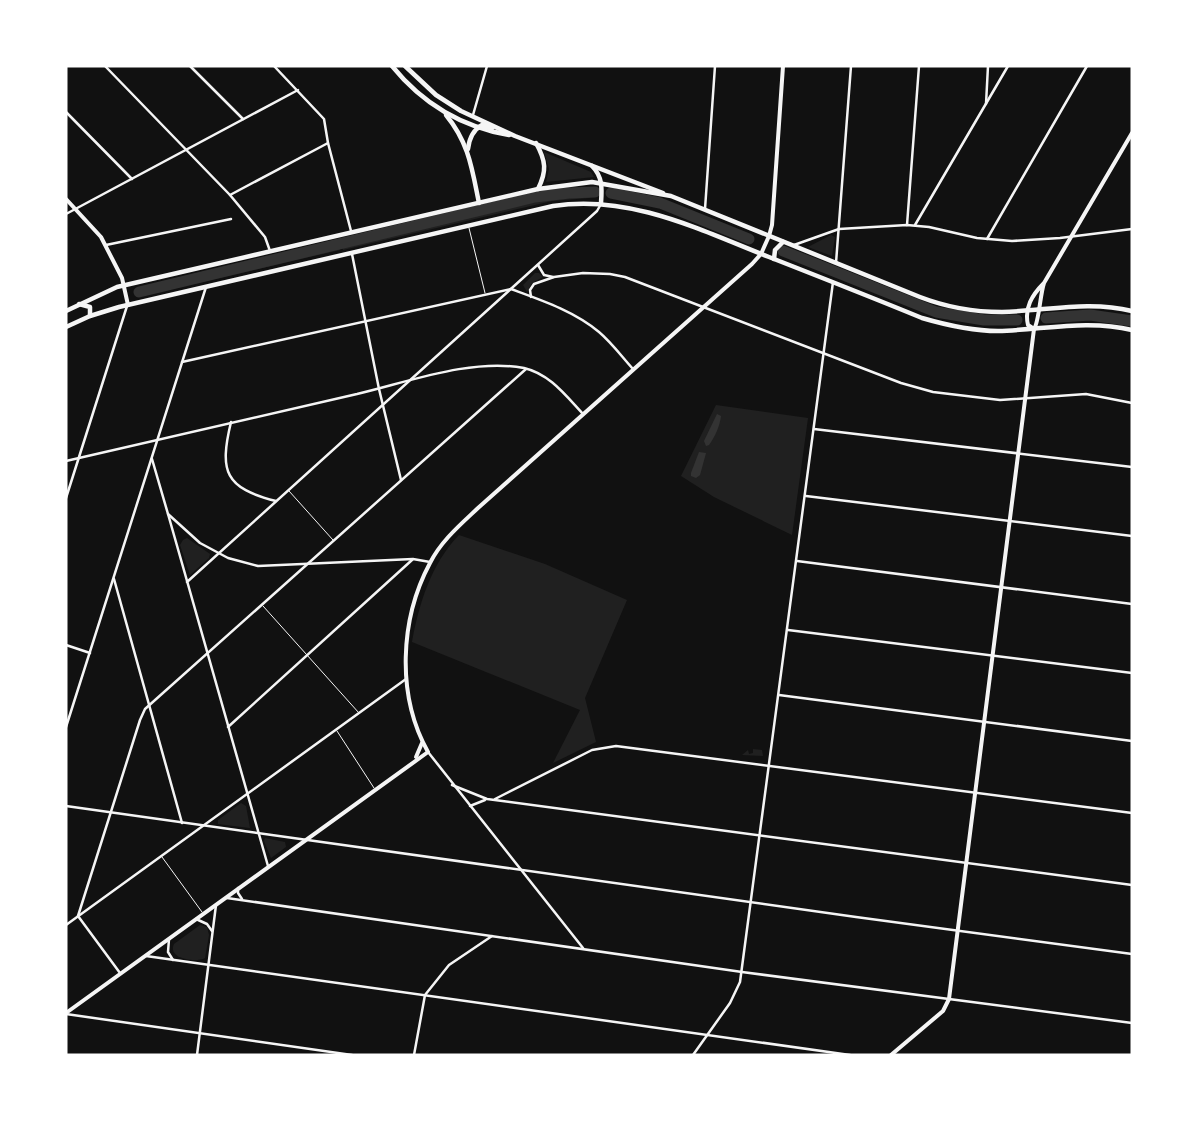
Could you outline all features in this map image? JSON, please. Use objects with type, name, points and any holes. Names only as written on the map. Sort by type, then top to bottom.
[{"type":"main road","points":[[392,66],[418,93],[444,112],[477,128],[515,136]]},
{"type":"main road","points":[[405,66],[436,95],[473,117],[515,136],[946,306],[989,312],[1026,313],[1038,309],[1091,306],[1132,311]]},
{"type":"main road","points":[[66,1014],[415,759],[428,752],[414,719],[406,679],[406,641],[416,594],[430,562],[452,531],[761,254],[772,225],[783,66]]},
{"type":"main road","points":[[444,112],[461,134],[468,150],[479,203]]},
{"type":"main road","points":[[468,150],[470,139],[477,128]]},
{"type":"main road","points":[[1034,329],[1027,322],[1026,313],[1036,292],[1044,283],[1132,133]]},
{"type":"main road","points":[[536,143],[543,157],[545,168],[538,189]]},
{"type":"main road","points":[[591,165],[598,172],[602,182],[602,203]]},
{"type":"main road","points":[[66,311],[124,285],[538,189],[581,182],[602,182],[671,196]]},
{"type":"main road","points":[[66,199],[97,230],[106,245],[124,285],[128,305]]},
{"type":"main road","points":[[66,327],[90,316],[128,305],[468,225],[560,205],[602,203],[654,213],[944,324],[988,331],[1089,324],[1132,330]]},
{"type":"main road","points":[[774,259],[776,247],[783,242]]},
{"type":"main road","points":[[891,1055],[944,1010],[949,999],[1034,329],[1038,322],[1038,309],[1044,283]]},
{"type":"main road","points":[[79,304],[90,307],[90,316]]},
{"type":"main road","points":[[415,759],[423,742]]},
{"type":"street","points":[[105,66],[230,195],[265,237],[270,251]]},
{"type":"street","points":[[190,66],[243,120]]},
{"type":"street","points":[[274,66],[322,116],[352,233]]},
{"type":"street","points":[[473,117],[487,66]]},
{"type":"street","points":[[705,210],[715,66]]},
{"type":"street","points":[[836,263],[851,66]]},
{"type":"street","points":[[907,225],[919,66]]},
{"type":"street","points":[[986,105],[988,66]]},
{"type":"street","points":[[916,225],[1008,66]]},
{"type":"street","points":[[987,239],[1087,66]]},
{"type":"street","points":[[66,214],[298,90]]},
{"type":"street","points":[[66,112],[132,179]]},
{"type":"street","points":[[230,195],[328,143]]},
{"type":"street","points":[[187,582],[538,265],[597,211],[602,203]]},
{"type":"street","points":[[106,245],[230,219]]},
{"type":"street","points":[[793,245],[840,229],[907,225],[916,225],[987,239],[1029,240],[1132,229]]},
{"type":"street","points":[[352,252],[379,389],[401,480]]},
{"type":"street","points":[[538,265],[544,275],[554,277]]},
{"type":"street","points":[[532,297],[530,290],[534,284],[554,277],[610,274],[625,277],[704,306],[921,390],[987,399],[1026,399],[1086,394],[1132,402]]},
{"type":"street","points":[[693,1055],[736,992],[742,972],[833,282]]},
{"type":"street","points":[[66,727],[206,287]]},
{"type":"street","points":[[182,362],[511,289],[564,310],[591,326],[604,337],[633,369]]},
{"type":"street","points":[[66,498],[128,305]]},
{"type":"street","points":[[66,461],[411,380],[489,366],[526,368],[542,376],[557,386],[583,414]]},
{"type":"street","points":[[78,916],[140,720],[149,705],[526,368]]},
{"type":"street","points":[[231,422],[225,459],[231,478],[249,494],[276,501]]},
{"type":"street","points":[[814,429],[1132,467]]},
{"type":"street","points":[[152,458],[268,866]]},
{"type":"street","points":[[805,496],[1132,536]]},
{"type":"street","points":[[168,514],[200,543],[219,554],[239,562],[258,566],[413,559],[430,562]]},
{"type":"street","points":[[228,726],[413,559]]},
{"type":"street","points":[[797,561],[1132,604]]},
{"type":"street","points":[[114,578],[182,823]]},
{"type":"street","points":[[788,630],[1132,673]]},
{"type":"street","points":[[66,645],[90,652]]},
{"type":"street","points":[[66,925],[406,679]]},
{"type":"street","points":[[778,695],[1132,741]]},
{"type":"street","points":[[494,800],[573,758],[608,746],[1132,813]]},
{"type":"street","points":[[428,752],[452,785],[584,949]]},
{"type":"street","points":[[452,785],[487,799],[759,837],[1132,885]]},
{"type":"street","points":[[469,806],[487,799]]},
{"type":"street","points":[[66,806],[958,932],[1132,954]]},
{"type":"street","points":[[239,888],[238,896],[243,900]]},
{"type":"street","points":[[225,897],[742,972],[1132,1023]]},
{"type":"street","points":[[196,1055],[216,904]]},
{"type":"street","points":[[78,916],[120,973]]},
{"type":"street","points":[[196,919],[208,924],[213,932]]},
{"type":"street","points":[[414,1055],[425,996],[449,965],[493,936]]},
{"type":"street","points":[[169,939],[168,952],[174,961]]},
{"type":"street","points":[[145,956],[850,1055]]},
{"type":"street","points":[[66,1014],[352,1055]]},
{"type":"lane","points":[[468,225],[485,294]]},
{"type":"lane","points":[[288,490],[334,541]]},
{"type":"lane","points":[[262,604],[359,713]]},
{"type":"lane","points":[[336,730],[375,788]]},
{"type":"lane","points":[[162,856],[203,914]]},
{"type":"shaded area","points":[[544,152],[591,172],[594,177],[546,182],[549,169]]},
{"type":"shaded area","points":[[592,194],[589,198],[552,201],[343,250],[342,245],[536,200]]},
{"type":"shaded area","points":[[831,235],[835,237],[832,256],[808,247]]},
{"type":"shaded area","points":[[339,246],[340,250],[141,296],[141,294],[163,287]]},
{"type":"shaded area","points":[[535,273],[539,273],[543,277],[532,283],[527,292],[523,285]]},
{"type":"shaded area","points":[[716,405],[808,418],[792,535],[714,497],[681,476]]},
{"type":"shaded area","points":[[717,414],[721,416],[718,427],[711,442],[706,446],[704,441]]},
{"type":"shaded area","points":[[699,452],[706,453],[700,475],[696,478],[691,476],[691,473]]},
{"type":"shaded area","points":[[459,535],[545,564],[627,600],[585,698],[596,742],[553,763],[580,710],[412,642],[418,613],[428,585],[449,546]]},
{"type":"shaded area","points":[[187,538],[210,554],[209,558],[190,575],[180,545]]},
{"type":"shaded area","points":[[753,749],[762,750],[763,756],[742,755],[748,750],[749,754],[753,753]]},
{"type":"shaded area","points":[[241,803],[246,806],[250,828],[218,824],[218,820]]},
{"type":"shaded area","points":[[265,838],[285,842],[286,847],[271,858],[264,841]]},
{"type":"shaded area","points":[[200,925],[207,927],[209,935],[205,958],[189,960],[178,956],[173,949],[174,944]]},
{"type":"waterway","points":[[139,292],[535,197],[595,192]]},
{"type":"waterway","points":[[611,193],[660,203],[749,239]]},
{"type":"waterway","points":[[783,251],[936,312],[984,320],[1017,320]]},
{"type":"waterway","points":[[1046,318],[1090,315],[1132,321]]}]
